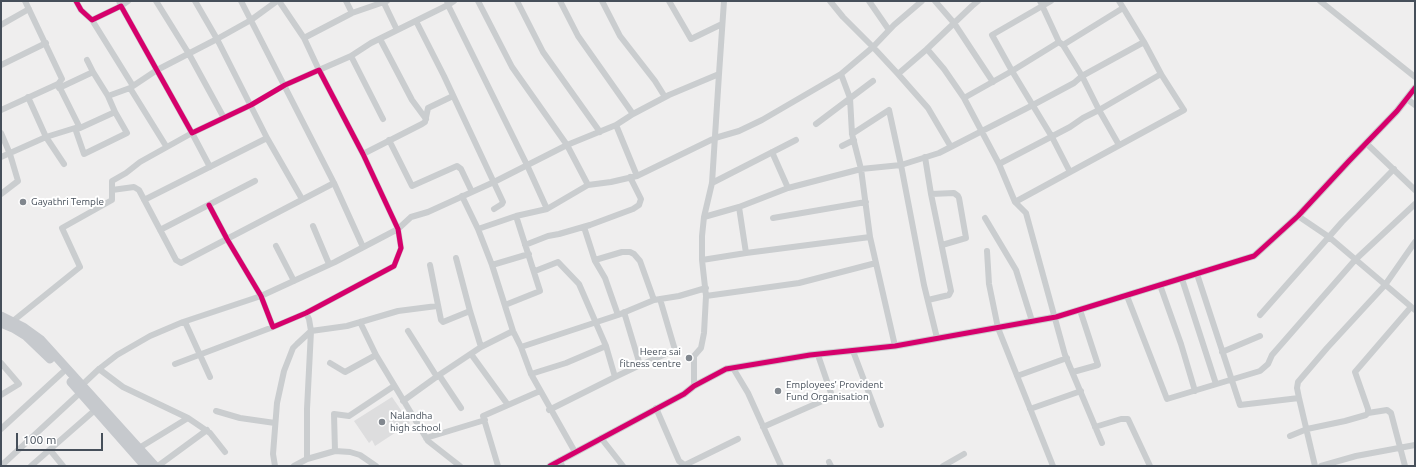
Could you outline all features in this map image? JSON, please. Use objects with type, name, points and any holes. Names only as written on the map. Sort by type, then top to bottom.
[{"type":"main road","points":[[1,316],[27,329],[41,340],[81,389],[95,410],[145,466]]},
{"type":"main road","points":[[1,323],[26,336],[81,389],[155,466]]},
{"type":"street","points":[[27,1],[29,9],[62,79],[58,86]]},
{"type":"street","points":[[76,1],[81,10],[92,20],[166,146]]},
{"type":"street","points":[[92,20],[120,3],[128,1]]},
{"type":"street","points":[[156,1],[189,54],[224,118]]},
{"type":"street","points":[[194,1],[217,39],[252,105],[267,138],[302,199]]},
{"type":"street","points":[[241,1],[334,183],[363,248]]},
{"type":"street","points":[[108,96],[131,87],[157,70],[217,39],[251,20],[278,1],[304,38],[363,154],[398,229],[401,248],[394,266],[306,313],[174,364]]},
{"type":"street","points":[[346,1],[352,12]]},
{"type":"street","points":[[478,1],[512,67],[567,145],[588,185]]},
{"type":"street","points":[[517,1],[543,52],[600,132]]},
{"type":"street","points":[[560,1],[578,36],[633,114]]},
{"type":"street","points":[[602,1],[620,36],[665,96]]},
{"type":"street","points":[[669,1],[690,39],[722,24]]},
{"type":"street","points":[[694,386],[694,356],[702,348],[704,333],[706,288],[702,260],[704,217],[712,183],[724,1]]},
{"type":"street","points":[[830,1],[843,17],[873,47],[928,108],[951,147]]},
{"type":"street","points":[[869,1],[889,30]]},
{"type":"street","points":[[478,229],[516,216],[547,209],[588,185],[637,176],[715,138],[739,131],[762,120],[841,74],[873,47],[889,30],[922,1]]},
{"type":"street","points":[[935,1],[954,24],[993,82]]},
{"type":"street","points":[[898,74],[978,1]]},
{"type":"street","points":[[1051,1],[1041,3],[992,35],[1052,137],[1070,172]]},
{"type":"street","points":[[1015,202],[1184,110],[1161,74],[1144,42],[1119,1]]},
{"type":"street","points":[[1320,1],[1415,77]]},
{"type":"street","points":[[304,38],[352,12],[385,2],[397,30]]},
{"type":"street","points":[[13,321],[80,267],[62,228],[112,200],[112,180],[166,146],[252,105],[285,85],[351,56],[371,43],[380,40],[449,2],[547,209]]},
{"type":"street","points":[[120,3],[210,167]]},
{"type":"street","points":[[1041,3],[1061,43],[1082,76],[1119,145]]},
{"type":"street","points":[[964,98],[1124,8]]},
{"type":"street","points":[[1,25],[29,9]]},
{"type":"street","points":[[416,21],[503,202],[494,209]]},
{"type":"street","points":[[380,40],[412,100],[426,119]]},
{"type":"street","points":[[704,217],[739,207],[788,188],[861,169],[901,165],[951,147],[1033,106],[1074,83],[1082,76],[1144,42]]},
{"type":"street","points":[[1,65],[46,43]]},
{"type":"street","points":[[927,49],[944,69],[964,98],[999,164],[1015,202],[1026,213],[1067,358],[1102,443]]},
{"type":"street","points":[[351,56],[383,119]]},
{"type":"street","points":[[58,86],[77,128],[84,154],[127,133],[87,60]]},
{"type":"street","points":[[1,110],[28,97],[93,72]]},
{"type":"street","points":[[1,466],[81,389],[99,369],[117,355],[150,336],[185,322],[261,296],[294,281],[363,248],[398,229],[412,217],[428,212],[494,182],[567,145],[616,125],[665,96],[719,74]]},
{"type":"street","points":[[841,74],[850,98],[853,137],[861,169],[870,237],[895,346]]},
{"type":"street","points":[[999,164],[1070,128],[1083,118],[1161,74]]},
{"type":"street","points":[[816,124],[873,81]]},
{"type":"street","points":[[550,466],[561,463],[575,452],[684,394],[694,386],[726,369],[818,354],[895,346],[1056,317],[1254,256],[1298,216],[1397,111],[1415,88]]},
{"type":"street","points":[[363,154],[422,124],[426,119],[427,110],[430,107],[453,96]]},
{"type":"street","points":[[28,97],[46,137],[64,164]]},
{"type":"street","points":[[1407,99],[1415,105]]},
{"type":"street","points":[[842,146],[890,110],[937,338]]},
{"type":"street","points":[[1,158],[46,137],[77,128],[115,112]]},
{"type":"street","points":[[616,125],[637,176]]},
{"type":"street","points":[[1,133],[10,154],[18,181],[1,194]]},
{"type":"street","points":[[144,200],[267,138]]},
{"type":"street","points":[[389,140],[412,186],[457,166],[461,170],[472,192]]},
{"type":"street","points":[[712,183],[796,140]]},
{"type":"street","points":[[1366,143],[1415,190]]},
{"type":"street","points":[[772,152],[788,188]]},
{"type":"street","points":[[925,157],[951,293],[949,295],[928,300]]},
{"type":"street","points":[[1260,315],[1329,237],[1394,169]]},
{"type":"street","points":[[525,245],[548,236],[584,227],[633,209],[639,205],[641,199],[630,177]]},
{"type":"street","points":[[160,230],[255,181]]},
{"type":"street","points":[[112,190],[134,187],[139,190],[179,263],[334,183]]},
{"type":"street","points":[[931,194],[954,193],[959,198],[966,238],[942,245]]},
{"type":"street","points":[[462,196],[478,229],[492,265],[513,331],[521,347],[531,374],[549,410],[575,452]]},
{"type":"street","points":[[773,218],[866,202]]},
{"type":"street","points":[[1128,296],[1167,399],[1231,378],[1260,371],[1268,364],[1272,355],[1355,260],[1415,204]]},
{"type":"street","points":[[209,205],[227,239],[261,296],[273,327]]},
{"type":"street","points":[[739,207],[746,253]]},
{"type":"street","points":[[505,305],[540,291],[535,271],[516,216]]},
{"type":"street","points":[[1298,216],[1329,237],[1413,309],[1355,372],[1368,409],[1368,413]]},
{"type":"street","points":[[985,218],[1016,270],[1032,321]]},
{"type":"street","points":[[312,226],[329,264]]},
{"type":"street","points":[[584,227],[595,260],[621,313],[640,365]]},
{"type":"street","points":[[702,260],[870,237]]},
{"type":"street","points":[[1315,466],[1299,398],[1297,388],[1298,382],[1385,285],[1415,242]]},
{"type":"street","points":[[276,246],[294,281]]},
{"type":"street","points":[[987,251],[990,284],[998,328],[1053,466]]},
{"type":"street","points":[[549,410],[640,365],[675,350],[657,300],[640,262],[634,254],[630,252],[622,252],[595,260]]},
{"type":"street","points":[[492,265],[529,254]]},
{"type":"street","points":[[456,258],[481,347]]},
{"type":"street","points":[[535,271],[556,262],[559,263],[581,286],[606,346],[615,377]]},
{"type":"street","points":[[706,296],[799,283],[876,263]]},
{"type":"street","points":[[430,265],[441,320],[443,322],[470,311]]},
{"type":"street","points":[[1197,274],[1240,405],[1299,398]]},
{"type":"street","points":[[1182,278],[1216,384]]},
{"type":"street","points":[[1160,285],[1181,344],[1195,391]]},
{"type":"street","points":[[521,347],[657,300],[679,296],[706,288]]},
{"type":"street","points":[[275,466],[272,454],[277,403],[284,371],[295,346],[311,332],[347,326],[398,311],[437,306]]},
{"type":"street","points":[[1072,372],[1098,365],[1080,310]]},
{"type":"street","points":[[306,313],[309,319],[311,332],[307,459]]},
{"type":"street","points":[[185,322],[210,378]]},
{"type":"street","points":[[360,322],[376,355],[428,441],[460,466]]},
{"type":"street","points":[[408,331],[461,408]]},
{"type":"street","points":[[403,400],[481,347],[513,331]]},
{"type":"street","points":[[1222,352],[1260,336]]},
{"type":"street","points":[[531,374],[566,363],[606,346]]},
{"type":"street","points":[[853,350],[881,425]]},
{"type":"street","points":[[472,354],[506,406]]},
{"type":"street","points":[[763,427],[829,398],[830,393],[818,354]]},
{"type":"street","points":[[330,362],[345,372],[376,355]]},
{"type":"street","points":[[1017,376],[1067,358]]},
{"type":"street","points":[[1,363],[19,384],[2,392]]},
{"type":"street","points":[[733,368],[748,394],[781,466]]},
{"type":"street","points":[[99,369],[123,387],[188,418],[207,430],[212,434],[225,452]]},
{"type":"street","points":[[1,429],[63,372]]},
{"type":"street","points":[[335,451],[334,414],[348,416],[394,386]]},
{"type":"street","points":[[498,466],[483,416],[540,391]]},
{"type":"street","points":[[1030,409],[1080,391]]},
{"type":"street","points":[[656,408],[679,461],[683,464],[686,464],[738,439]]},
{"type":"street","points":[[31,466],[95,410]]},
{"type":"street","points":[[1290,436],[1307,429],[1345,421],[1366,415],[1368,413],[1387,410],[1389,411],[1405,466]]},
{"type":"street","points":[[216,411],[240,418],[275,423]]},
{"type":"street","points":[[139,448],[188,418]]},
{"type":"street","points":[[1095,427],[1121,419],[1128,419],[1150,466]]},
{"type":"street","points":[[426,438],[485,420]]},
{"type":"street","points":[[158,466],[207,430]]},
{"type":"street","points":[[601,438],[623,466]]},
{"type":"street","points":[[1321,466],[1356,456],[1415,445]]},
{"type":"street","points":[[50,450],[63,466]]},
{"type":"street","points":[[294,466],[307,459],[335,451],[350,452],[360,455],[376,466]]},
{"type":"street","points":[[943,466],[964,454]]},
{"type":"shaded area","name":"Nalandha high school","points":[[392,397],[410,423],[375,446],[372,440],[369,443],[354,421]]},
{"type":"cycle path","points":[[76,1],[81,10],[92,20],[121,6],[192,133],[251,105],[285,85],[319,70],[363,154],[398,229],[401,248],[394,266],[306,313],[273,327],[261,296],[227,239],[209,205]]},
{"type":"cycle path","points":[[550,466],[684,394],[694,386],[726,369],[810,355],[895,346],[1056,317],[1254,256],[1298,216],[1397,111],[1415,88]]},
{"type":"place","name":"Gayathri Temple","points":[[23,202]]},
{"type":"place","name":"Heera sai fitness centre","points":[[689,358]]},
{"type":"place","name":"Employees' Provident Fund Organisation","points":[[778,391]]},
{"type":"place","name":"Nalandha high school","points":[[382,422]]}]
